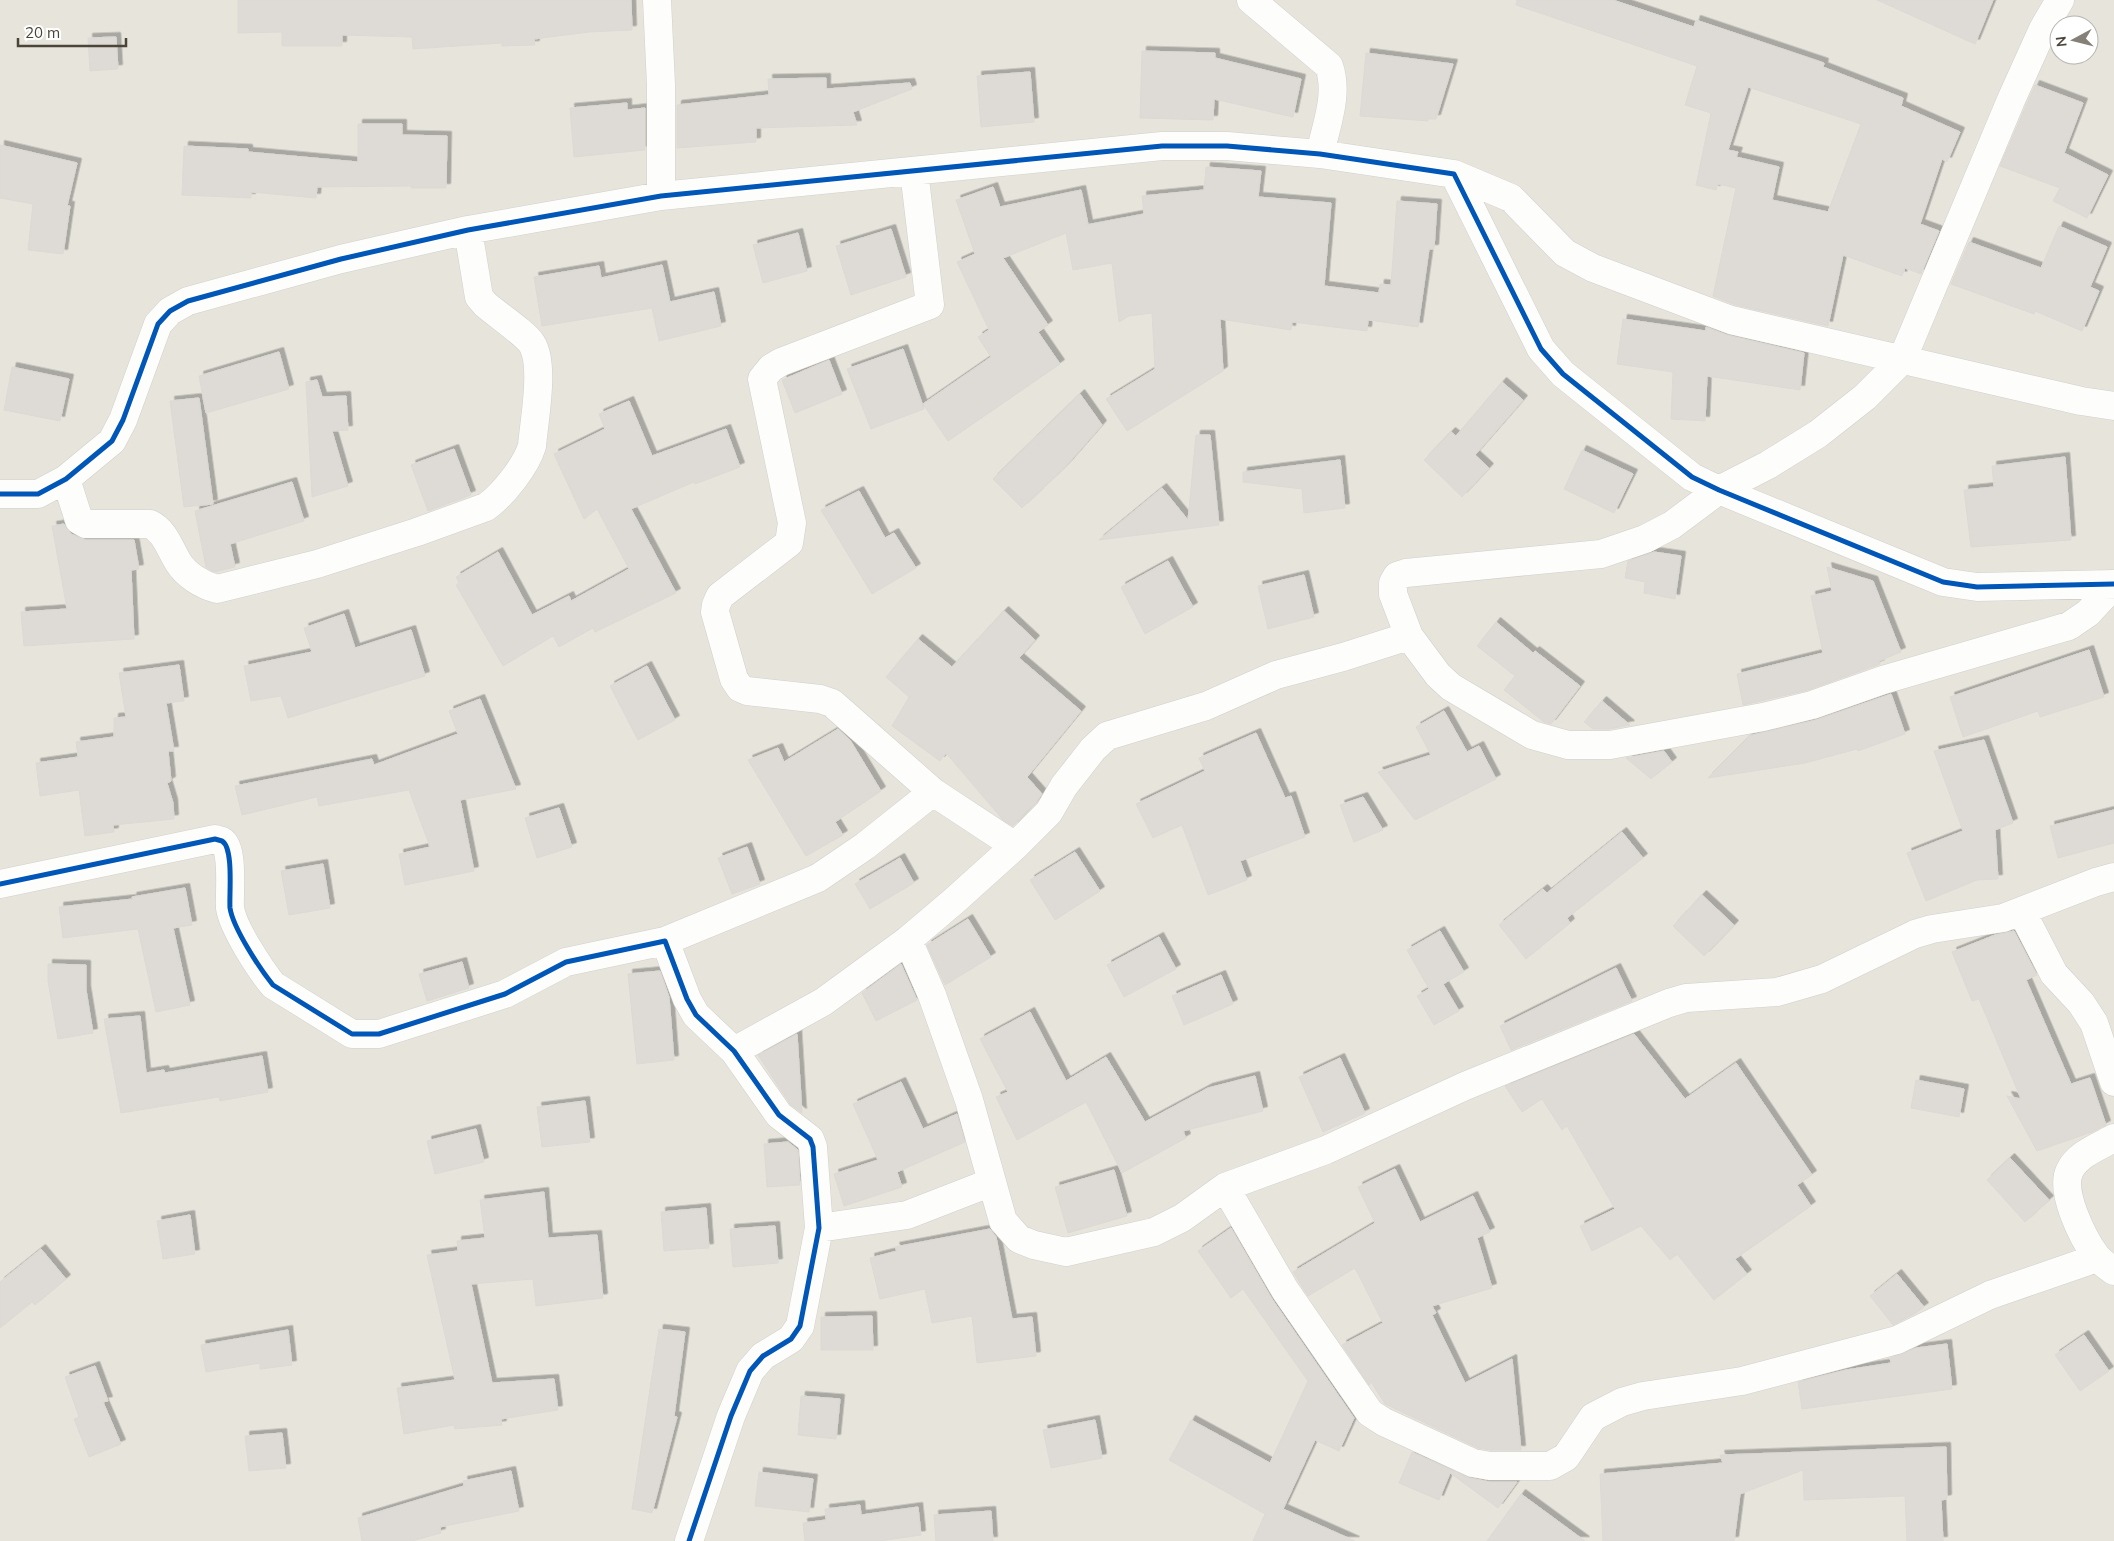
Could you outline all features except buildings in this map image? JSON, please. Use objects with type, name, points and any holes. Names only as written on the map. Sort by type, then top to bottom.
[{"type":"street","points":[[657,0],[661,86],[661,196]]},
{"type":"street","points":[[1251,0],[1329,66],[1334,78],[1334,92],[1320,154]]},
{"type":"street","points":[[2060,0],[2043,29],[2011,100],[1902,360],[1865,397],[1818,434],[1768,465],[1718,490],[1672,525],[1646,539],[1600,554],[1406,573],[1397,576],[1393,584],[1393,594],[1409,636],[1438,674],[1451,687],[1532,735],[1568,745],[1610,745],[1763,717],[1812,705],[1883,680],[2069,626],[2088,613],[2114,584]]},
{"type":"street","points":[[0,494],[38,494],[66,479],[112,441],[123,420],[158,324],[170,311],[188,301],[341,259],[468,230],[661,196],[1162,146],[1227,146],[1320,154],[1454,174],[1511,198],[1565,253],[1593,268],[1731,320],[2081,401],[2114,406]]},
{"type":"street","points":[[914,171],[930,305],[781,362],[771,368],[762,379],[792,523],[792,533],[789,543],[720,596],[715,612],[734,679],[740,688],[747,691],[820,699],[832,703],[933,792],[1015,846]]},
{"type":"street","points":[[1454,174],[1541,349],[1563,374],[1692,476],[1718,490],[1943,582],[1977,587],[2114,584]]},
{"type":"street","points":[[66,479],[79,520],[86,524],[150,524],[158,528],[185,572],[208,586],[217,589],[318,564],[486,507],[496,500],[528,457],[532,446],[539,371],[537,354],[531,342],[479,297],[468,230]]},
{"type":"street","points":[[734,1051],[823,1002],[908,940],[1015,846],[1049,812],[1064,786],[1092,749],[1107,736],[1206,706],[1276,675],[1343,657],[1409,636]]},
{"type":"street","points":[[0,884],[135,854],[215,839],[222,841],[226,846],[229,864],[230,907],[233,920],[273,985],[352,1034],[379,1034],[505,994],[566,962],[665,941],[818,878],[865,846],[933,792]]},
{"type":"street","points":[[908,940],[932,995],[956,1061],[1003,1221],[1019,1239],[1034,1245],[1066,1252],[1154,1232],[1182,1218],[1225,1187],[1326,1150],[1465,1086],[1669,1003],[1686,998],[1777,992],[1822,980],[1915,934],[1932,929],[2003,918],[2096,882],[2114,877]]},
{"type":"street","points":[[2022,912],[2054,974],[2081,1004],[2094,1023],[2114,1082]]},
{"type":"street","points":[[665,941],[686,999],[696,1015],[734,1051],[779,1115],[810,1139],[814,1156],[819,1228],[800,1326],[790,1339],[763,1356],[750,1372],[731,1416],[688,1541]]},
{"type":"street","points":[[1225,1187],[1285,1290],[1370,1413],[1384,1422],[1473,1463],[1490,1466],[1550,1466],[1566,1457],[1593,1417],[1622,1402],[1643,1396],[1742,1381],[1896,1340],[1990,1295],[2106,1264],[2076,1220],[2067,1185],[2070,1170],[2080,1158],[2114,1138]]},
{"type":"street","points":[[819,1228],[907,1216],[992,1182]]},
{"type":"shaded area","points":[[0,0],[2114,0],[2114,1541],[0,1541]]},
{"type":"cycle path","points":[[0,494],[38,494],[66,479],[112,441],[123,420],[158,324],[170,311],[188,301],[341,259],[468,230],[661,196],[1162,146],[1227,146],[1320,154],[1454,174],[1541,349],[1563,374],[1692,477],[1719,490],[1943,582],[1977,587],[2114,584]]},
{"type":"cycle path","points":[[0,884],[215,839],[222,841],[226,845],[230,862],[230,908],[232,916],[241,937],[261,969],[273,985],[352,1034],[379,1034],[505,994],[566,962],[665,941],[687,999],[696,1015],[734,1051],[779,1115],[810,1139],[813,1147],[819,1228],[800,1326],[791,1339],[763,1356],[750,1371],[731,1416],[689,1541]]}]
